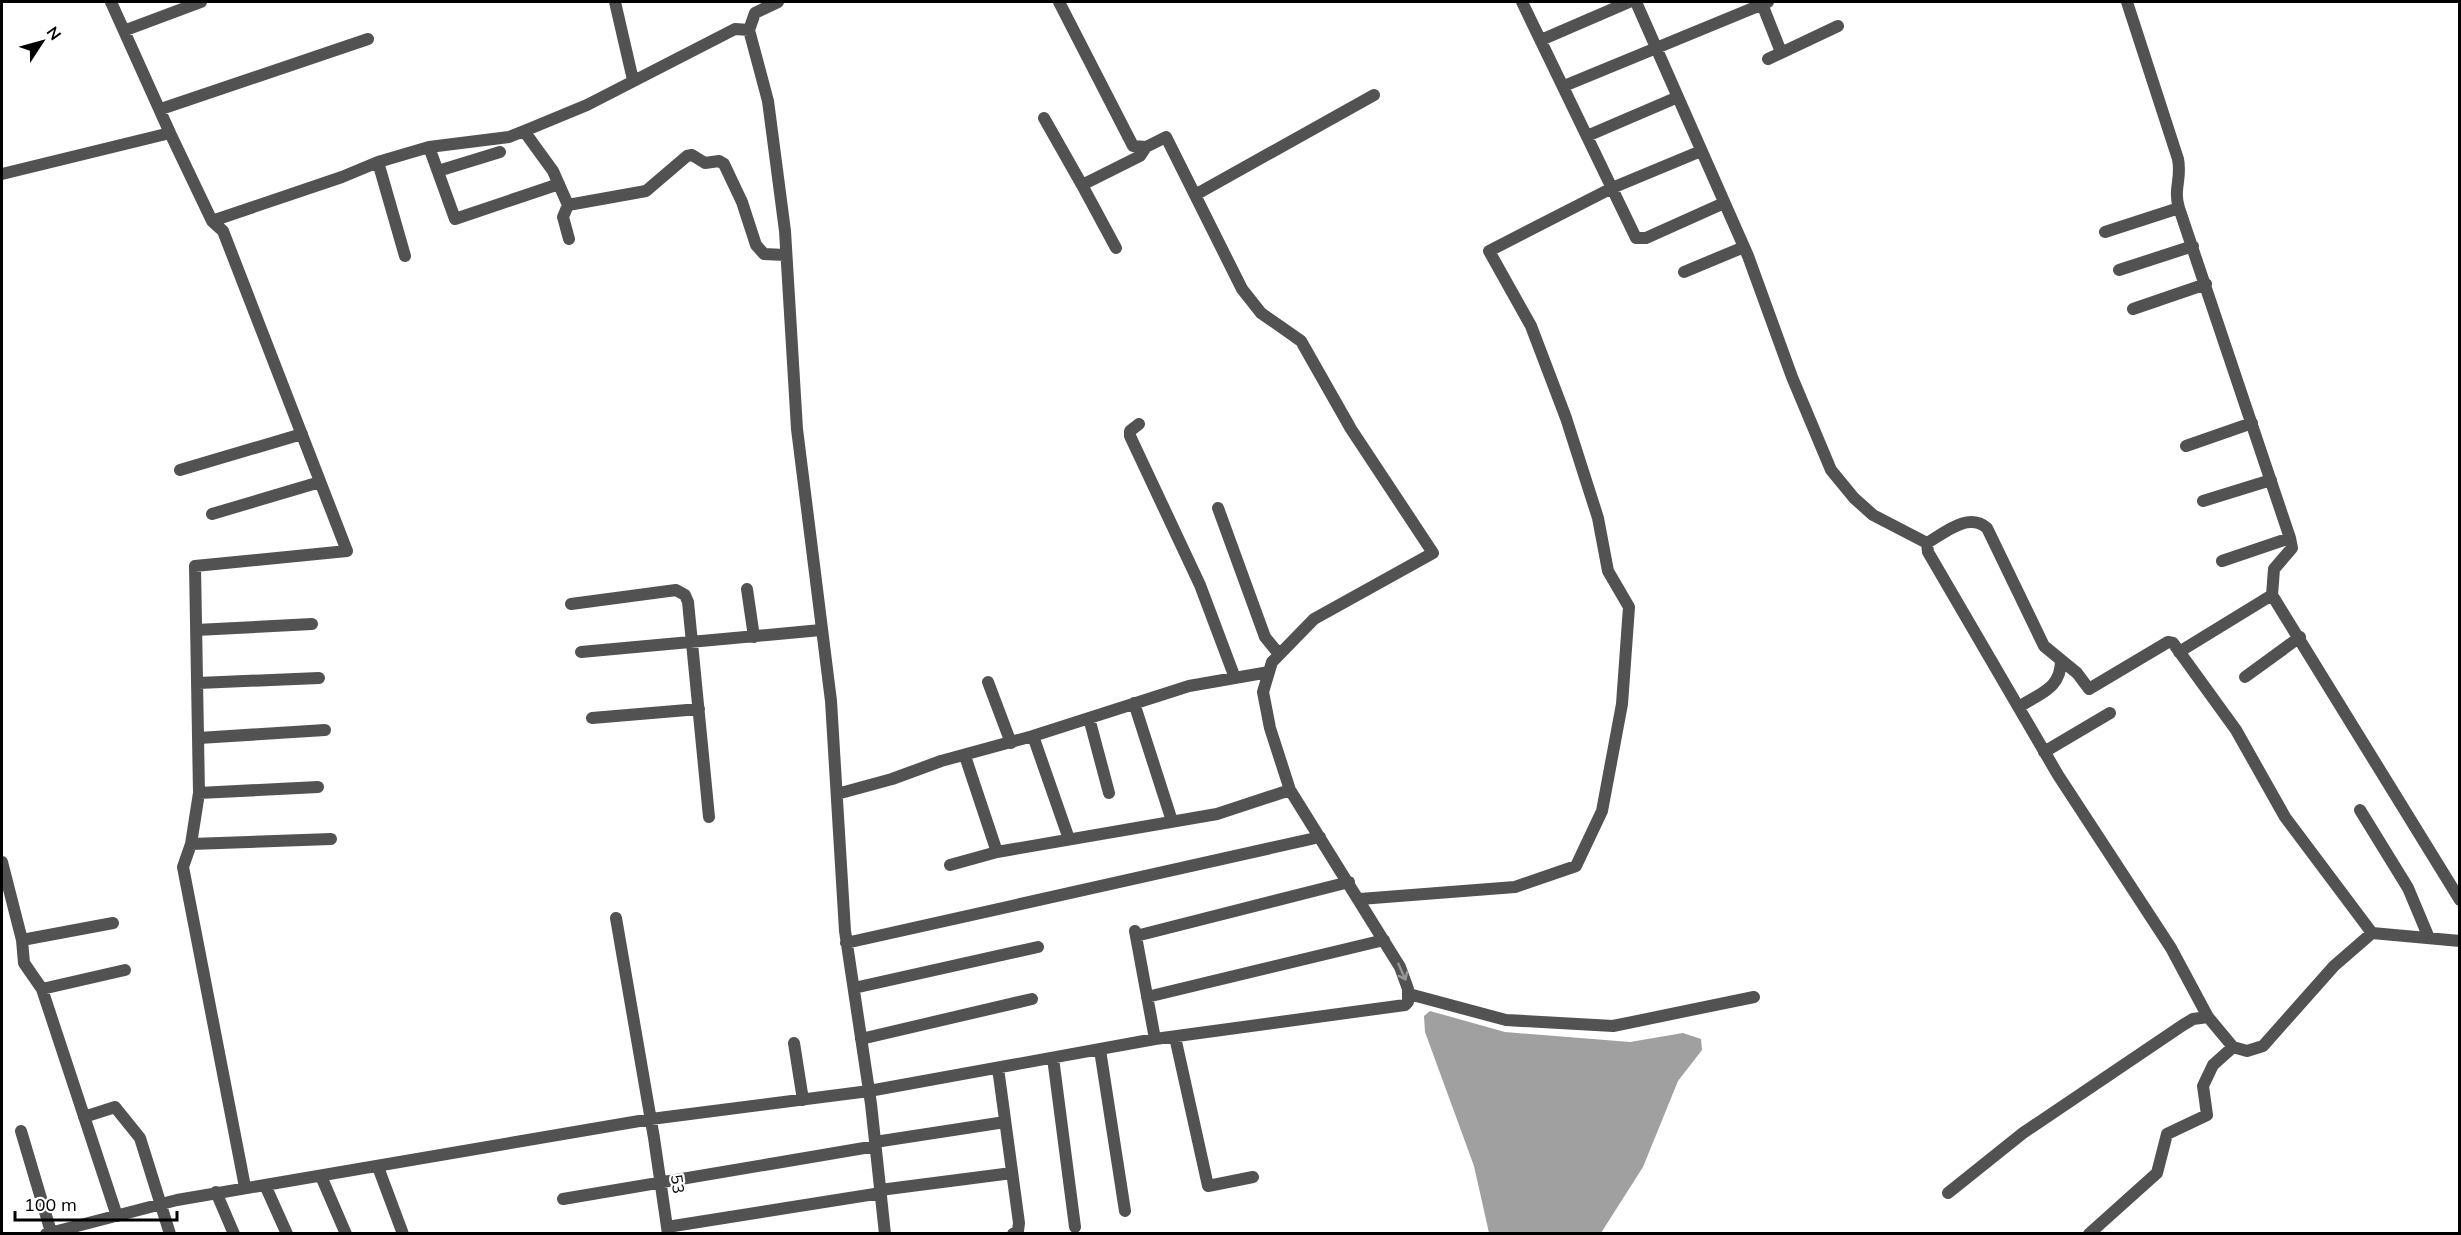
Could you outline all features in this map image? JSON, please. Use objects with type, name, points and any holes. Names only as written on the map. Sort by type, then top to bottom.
[{"type":"street","points":[[111,2],[126,30],[170,133],[212,221],[223,231],[347,551],[195,566],[200,738],[199,793],[191,844],[183,867],[245,1187]]},
{"type":"street","points":[[126,30],[201,2]]},
{"type":"street","points":[[618,2],[633,80]]},
{"type":"street","points":[[778,2],[755,13],[749,30],[768,101],[785,231],[797,429],[831,701],[846,943],[869,1091],[885,1233]]},
{"type":"street","points":[[1059,2],[1132,146],[1146,147]]},
{"type":"street","points":[[1522,2],[1633,233],[1641,240],[1724,204]]},
{"type":"street","points":[[1541,40],[1629,2]]},
{"type":"street","points":[[1636,2],[1744,247],[1792,377],[1831,470],[1854,498],[1873,515],[1927,543]]},
{"type":"street","points":[[2127,2],[2178,159],[2181,174],[2175,195],[2290,538],[2292,548],[2272,576],[2272,595],[2460,900]]},
{"type":"street","points":[[1564,86],[1765,3],[1781,52]]},
{"type":"street","points":[[1768,58],[1838,26]]},
{"type":"street","points":[[212,221],[342,177],[378,162],[429,147],[508,137],[587,105],[735,29],[749,30]]},
{"type":"street","points":[[161,109],[368,39]]},
{"type":"street","points":[[1195,195],[1374,95]]},
{"type":"street","points":[[1587,136],[1678,98]]},
{"type":"street","points":[[1044,118],[1116,248]]},
{"type":"street","points":[[524,131],[553,171],[568,205],[563,217],[569,239]]},
{"type":"street","points":[[2,174],[170,133]]},
{"type":"street","points":[[1082,184],[1140,156],[1146,147],[1166,137],[1242,289],[1260,313],[1301,341],[1351,429],[1433,553],[1314,620],[1272,662],[1263,692],[1270,728],[1290,790],[1360,899],[1400,967],[1407,1000]]},
{"type":"street","points":[[429,147],[455,219],[559,184]]},
{"type":"street","points":[[1360,899],[1515,887],[1576,866],[1602,811],[1622,704],[1629,607],[1608,571],[1594,507],[1566,418],[1531,326],[1489,251],[1612,189],[1701,151]]},
{"type":"street","points":[[438,171],[500,152]]},
{"type":"street","points":[[568,205],[646,191],[660,177],[692,154],[705,162],[718,161],[723,164],[742,202],[756,244],[764,254],[785,255]]},
{"type":"street","points":[[378,162],[405,256]]},
{"type":"street","points":[[2105,232],[2179,208]]},
{"type":"street","points":[[2119,270],[2193,246]]},
{"type":"street","points":[[1684,272],[1744,247]]},
{"type":"street","points":[[2133,309],[2206,284]]},
{"type":"street","points":[[2186,446],[2252,423]]},
{"type":"street","points":[[1139,424],[1130,431],[1130,436],[1200,585],[1235,678]]},
{"type":"street","points":[[180,470],[302,434]]},
{"type":"street","points":[[2204,501],[2271,480]]},
{"type":"street","points":[[212,514],[320,482]]},
{"type":"street","points":[[1218,508],[1265,637],[1280,654]]},
{"type":"street","points":[[1927,543],[1966,521],[1979,521],[1987,528],[2044,646],[2077,673],[2089,689],[2168,642],[2172,643],[2236,730],[2285,817],[2372,933]]},
{"type":"street","points":[[2222,561],[2290,538]]},
{"type":"street","points":[[1927,543],[1928,552],[2044,752],[2171,948],[2208,1017],[2233,1047],[2247,1051],[2263,1046],[2334,966],[2372,933],[2460,941]]},
{"type":"street","points":[[747,588],[754,637]]},
{"type":"street","points":[[571,604],[676,590],[685,595],[688,602],[709,817]]},
{"type":"street","points":[[2179,652],[2272,595]]},
{"type":"street","points":[[196,630],[312,624]]},
{"type":"street","points":[[581,652],[821,630]]},
{"type":"street","points":[[2245,676],[2300,638]]},
{"type":"street","points":[[2019,708],[2056,683],[2061,674],[2061,660]]},
{"type":"street","points":[[837,794],[1011,743],[1189,686],[1269,672]]},
{"type":"street","points":[[198,682],[319,678]]},
{"type":"street","points":[[988,682],[1011,743]]},
{"type":"street","points":[[1134,703],[1172,821]]},
{"type":"street","points":[[592,717],[699,709]]},
{"type":"street","points":[[2044,752],[2110,713]]},
{"type":"street","points":[[1089,718],[1109,793]]},
{"type":"street","points":[[200,738],[325,730]]},
{"type":"street","points":[[1033,736],[1069,839]]},
{"type":"street","points":[[964,756],[997,852]]},
{"type":"street","points":[[199,793],[318,787]]},
{"type":"street","points":[[950,865],[997,852],[1217,813],[1290,790]]},
{"type":"street","points":[[2360,810],[2408,888],[2429,938]]},
{"type":"street","points":[[846,943],[1320,837]]},
{"type":"street","points":[[191,844],[331,839]]},
{"type":"street","points":[[2,862],[22,940],[24,963],[42,989],[117,1216]]},
{"type":"street","points":[[1155,1039],[1136,933],[1349,882]]},
{"type":"street","name":"53","points":[[616,918],[668,1230]]},
{"type":"street","points":[[22,940],[113,923]]},
{"type":"street","points":[[1147,997],[1384,940]]},
{"type":"street","points":[[854,988],[1038,947]]},
{"type":"street","points":[[42,989],[125,970]]},
{"type":"street","points":[[21,1131],[55,1232],[160,1204],[245,1187],[378,1167],[651,1119],[869,1091],[1155,1039],[1407,1000],[1506,1020],[1613,1026],[1754,997]]},
{"type":"street","points":[[861,1039],[1032,999]]},
{"type":"street","points":[[1948,1193],[2042,1120],[2183,1025],[2193,1019],[2208,1017]]},
{"type":"street","points":[[1175,1037],[1208,1186],[1253,1177]]},
{"type":"street","points":[[794,1043],[803,1100]]},
{"type":"street","points":[[2089,1233],[2157,1173],[2167,1134],[2207,1115],[2203,1086],[2213,1065],[2233,1047]]},
{"type":"street","points":[[1100,1050],[1125,1211]]},
{"type":"street","points":[[1053,1058],[1075,1227]]},
{"type":"street","points":[[998,1068],[1019,1223],[1018,1231],[1013,1233]]},
{"type":"street","points":[[84,1117],[115,1107],[140,1138],[170,1233]]},
{"type":"street","points":[[563,1199],[1005,1122]]},
{"type":"street","points":[[378,1167],[403,1233]]},
{"type":"street","points":[[668,1230],[880,1192],[1012,1173]]},
{"type":"street","points":[[321,1176],[346,1233]]},
{"type":"street","points":[[265,1185],[287,1233]]},
{"type":"street","points":[[216,1192],[234,1233]]},
{"type":"shaded area","points":[[1430,1011],[1505,1032],[1630,1042],[1683,1033],[1701,1039],[1702,1050],[1678,1081],[1643,1167],[1601,1233],[1489,1233],[1474,1166],[1425,1032],[1424,1016]]}]
